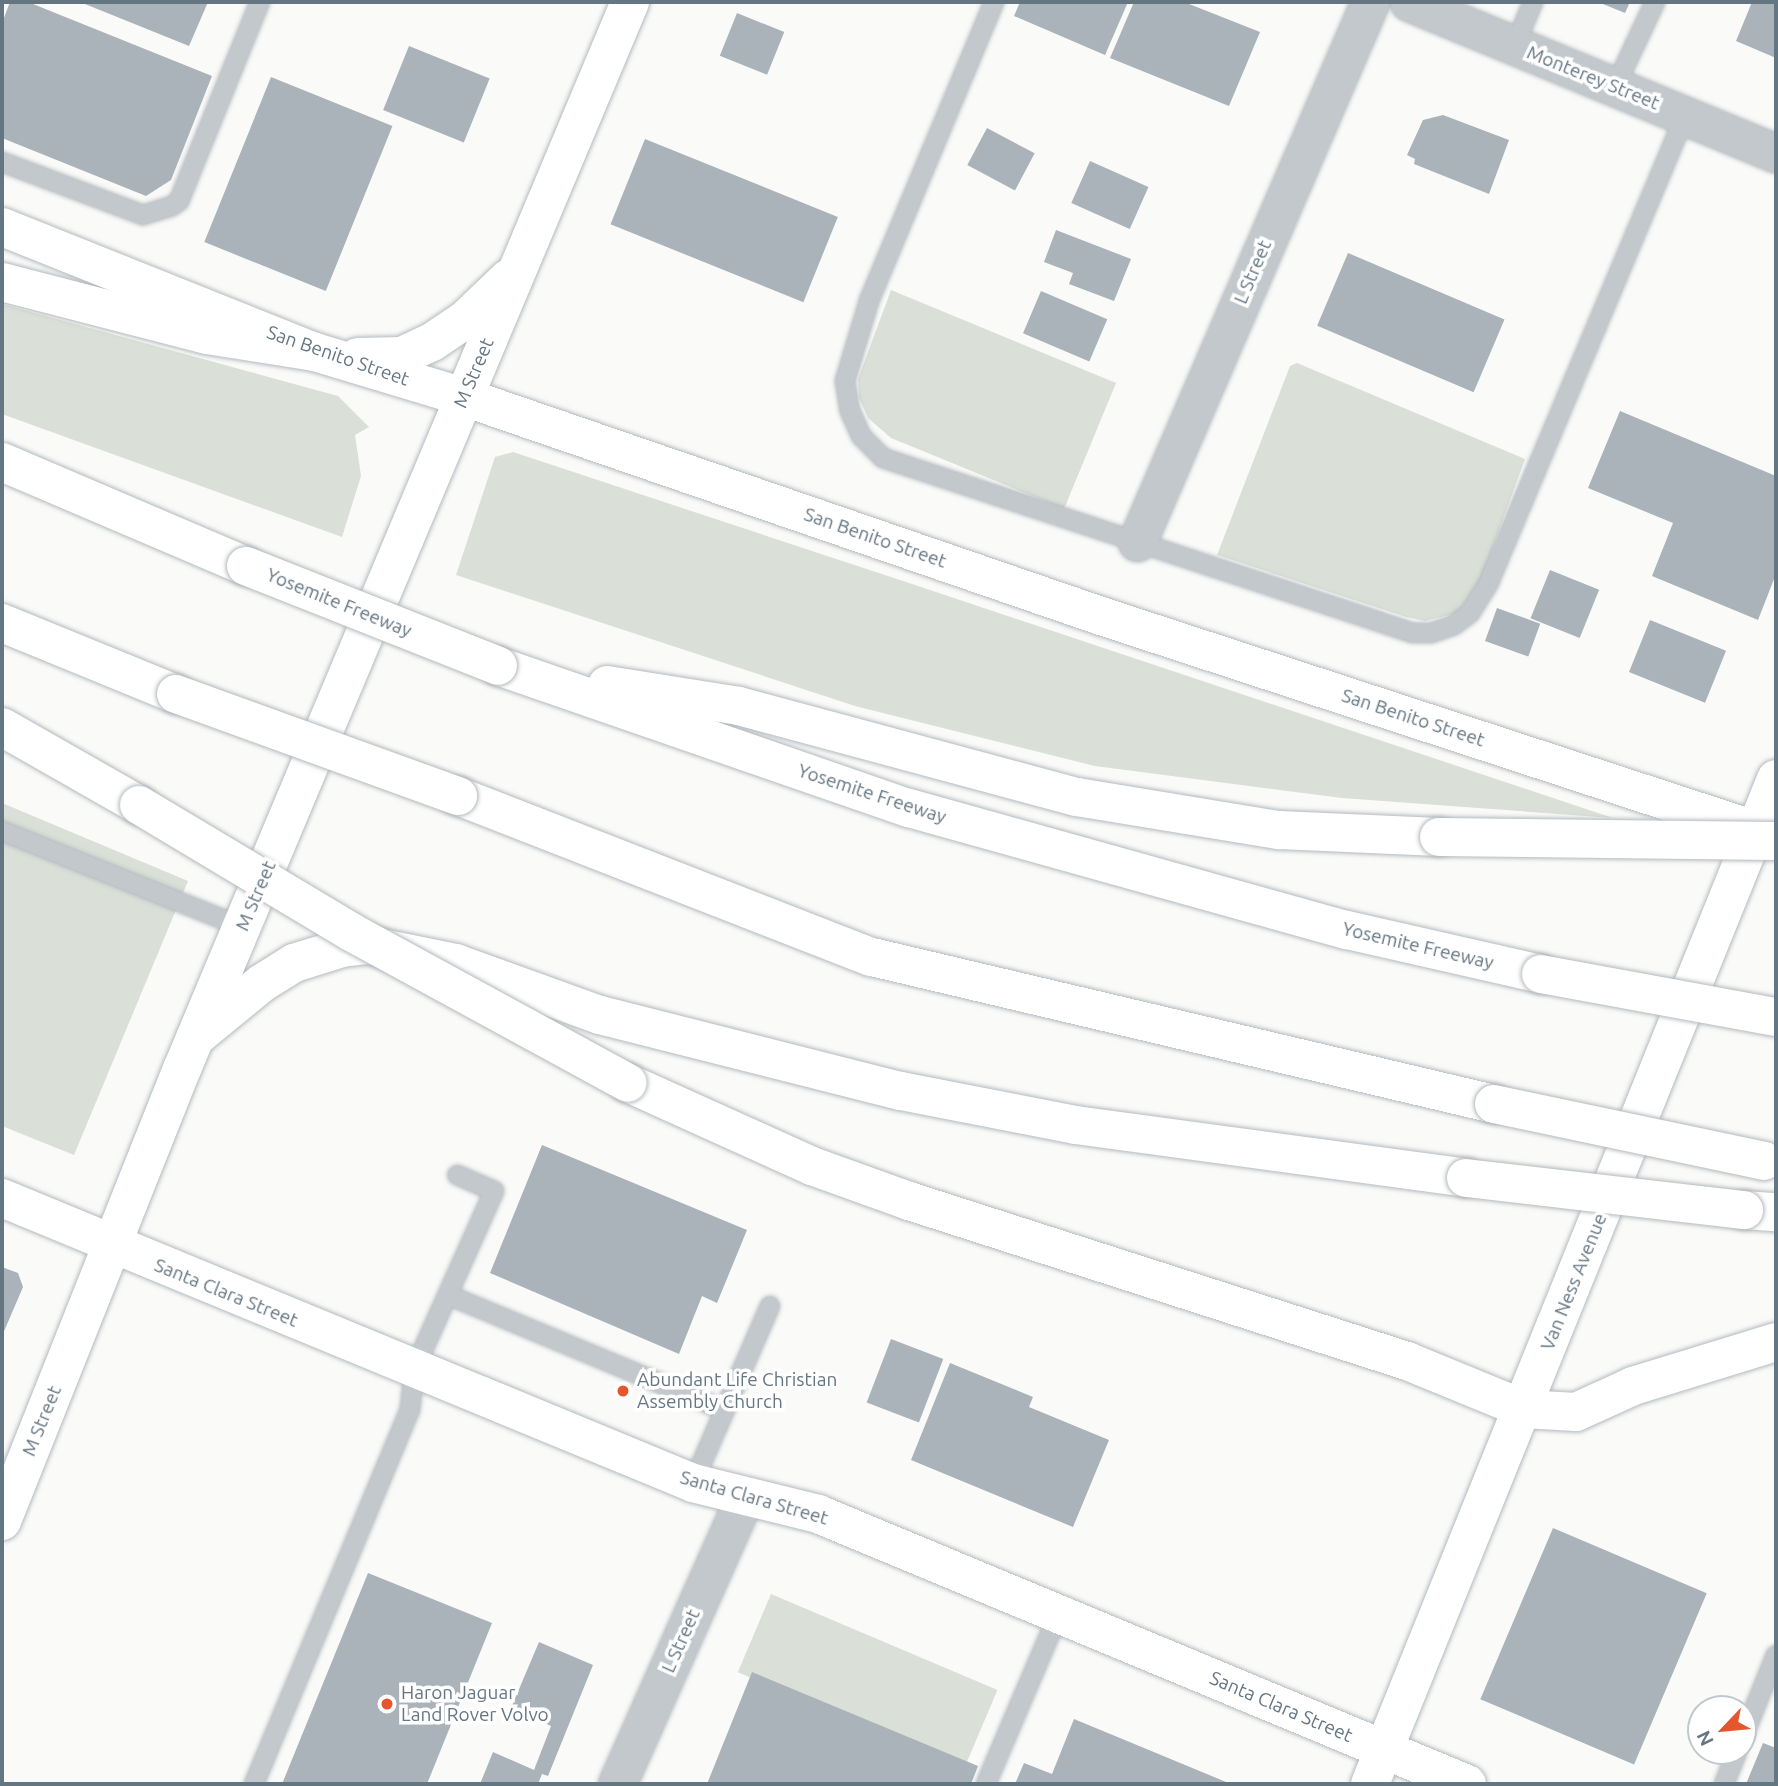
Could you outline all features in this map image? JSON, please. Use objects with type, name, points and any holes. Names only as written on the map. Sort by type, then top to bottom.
[{"type":"main road","name":"M Street","points":[[2,1521],[196,1037],[630,2]]},
{"type":"main road","name":"San Benito Street","points":[[2,228],[314,352],[464,397],[1101,616],[1769,836]]},
{"type":"main road","name":"M Street","points":[[314,352],[375,359],[402,356],[464,320],[516,273]]},
{"type":"main road","points":[[2,282],[206,335],[314,352]]},
{"type":"main road","name":"Yosemite Freeway","points":[[2,462],[246,566],[498,666],[909,808],[1346,930],[1541,974],[1776,1017]]},
{"type":"main road","points":[[2,623],[176,694],[458,796],[872,957],[1493,1104],[1770,1162]]},
{"type":"main road","points":[[498,666],[739,706],[1077,797],[1279,830],[1439,837],[1769,836]]},
{"type":"main road","points":[[2,727],[351,932],[628,1083],[812,1166],[897,1197],[1407,1361],[1524,1409],[1576,1412],[1633,1386],[1776,1342]]},
{"type":"main road","name":"Van Ness Avenue","points":[[1377,1768],[1524,1409],[1769,836],[1776,779]]},
{"type":"main road","points":[[196,1037],[262,983],[294,963],[342,948],[368,945],[456,963],[600,1015],[901,1091],[1076,1125],[1466,1178],[1760,1211]]},
{"type":"main road","name":"Santa Clara Street","points":[[2,1198],[110,1246],[692,1483],[818,1514],[1059,1613],[1377,1768],[1467,1784]]},
{"type":"street","name":"L Street","points":[[1137,542],[1370,2]]},
{"type":"street","name":"Monterey Street","points":[[1409,2],[1776,153]]},
{"type":"street","name":"L Street","points":[[617,1784],[745,1497]]},
{"type":"lane","points":[[2,162],[143,215],[172,206],[179,201],[260,2]]},
{"type":"lane","points":[[994,2],[869,301],[845,381],[850,411],[861,436],[883,458],[1413,633],[1431,633],[1471,613],[1489,583],[1685,116]]},
{"type":"lane","points":[[1515,46],[1533,2]]},
{"type":"lane","points":[[1615,87],[1655,2]]},
{"type":"lane","points":[[2,831],[242,927]]},
{"type":"lane","points":[[254,1784],[410,1409],[414,1370],[494,1191],[457,1175]]},
{"type":"lane","points":[[448,1295],[724,1410]]},
{"type":"lane","points":[[692,1483],[769,1306]]},
{"type":"lane","points":[[986,1784],[1059,1613]]},
{"type":"lane","points":[[1757,1702],[1776,1655]]},
{"type":"lane","points":[[1724,1784],[1732,1765]]},
{"type":"shaded area","points":[[891,290],[1116,383],[1064,509],[891,438],[868,418],[859,398],[858,379]]},
{"type":"shaded area","points":[[2,304],[338,396],[369,427],[355,435],[361,476],[342,537],[2,414]]},
{"type":"shaded area","points":[[1297,363],[1525,459],[1478,588],[1457,613],[1425,621],[1406,617],[1217,555],[1290,366]]},
{"type":"shaded area","points":[[513,452],[1613,818],[1342,798],[1095,766],[855,706],[456,575],[495,457]]},
{"type":"shaded area","points":[[2,803],[188,881],[74,1155],[2,1126]]},
{"type":"shaded area","points":[[771,1594],[997,1690],[964,1768],[738,1672]]},
{"type":"building","points":[[10,2],[28,2],[212,76],[171,180],[146,196],[2,138],[2,23]]},
{"type":"building","points":[[80,2],[208,2],[189,46]]},
{"type":"building","points":[[1020,2],[1128,2],[1105,55],[1014,16]]},
{"type":"building","points":[[1134,2],[1184,2],[1260,32],[1229,106],[1110,58]]},
{"type":"building","points":[[1598,2],[1630,2],[1625,13]]},
{"type":"building","points":[[1752,2],[1776,2],[1776,58],[1736,41]]},
{"type":"building","points":[[737,13],[784,32],[767,75],[720,56]]},
{"type":"building","points":[[409,46],[490,79],[464,143],[383,110]]},
{"type":"building","points":[[271,77],[392,126],[326,291],[204,242]]},
{"type":"building","points":[[1443,115],[1509,140],[1489,194],[1414,164],[1415,159],[1407,155],[1423,120]]},
{"type":"building","points":[[987,128],[1035,153],[1015,190],[967,165]]},
{"type":"building","points":[[645,139],[838,217],[803,302],[611,224]]},
{"type":"building","points":[[1090,161],[1148,187],[1130,229],[1071,203]]},
{"type":"building","points":[[1056,230],[1131,259],[1114,301],[1069,284],[1073,273],[1044,262]]},
{"type":"building","points":[[1348,253],[1504,319],[1474,392],[1317,326]]},
{"type":"building","points":[[1041,291],[1107,319],[1089,361],[1023,333]]},
{"type":"building","points":[[1620,411],[1776,476],[1776,574],[1758,620],[1652,576],[1673,523],[1588,488]]},
{"type":"building","points":[[1550,570],[1599,590],[1580,638],[1531,618]]},
{"type":"building","points":[[1497,608],[1540,624],[1528,657],[1485,641]]},
{"type":"building","points":[[1650,620],[1726,651],[1705,703],[1629,672]]},
{"type":"building","points":[[542,1145],[747,1230],[717,1303],[702,1296],[679,1354],[490,1273]]},
{"type":"building","points":[[2,1267],[18,1273],[23,1287],[2,1336]]},
{"type":"building","points":[[891,1339],[943,1359],[919,1423],[867,1402]]},
{"type":"building","points":[[950,1363],[1033,1397],[1029,1407],[1109,1440],[1073,1527],[911,1460]]},
{"type":"building","points":[[1553,1528],[1707,1593],[1634,1764],[1480,1699]]},
{"type":"building","name":"Haron Jaguar Land Rover Volvo","points":[[368,1573],[492,1623],[427,1784],[282,1784]]},
{"type":"building","points":[[539,1642],[593,1665],[548,1776],[542,1774],[538,1784],[480,1784],[493,1752],[534,1770],[551,1726],[511,1708]]},
{"type":"building","points":[[752,1672],[978,1766],[971,1784],[707,1784]]},
{"type":"building","points":[[1074,1719],[1231,1784],[1015,1784],[1024,1763],[1052,1774]]},
{"type":"building","points":[[1763,1743],[1776,1748],[1776,1784],[1746,1784],[1754,1765],[1757,1765]]},
{"type":"place","name":"Abundant Life Christian Assembly Church","points":[[623,1391]]},
{"type":"place","name":"Haron Jaguar Land Rover Volvo","points":[[387,1704]]}]
